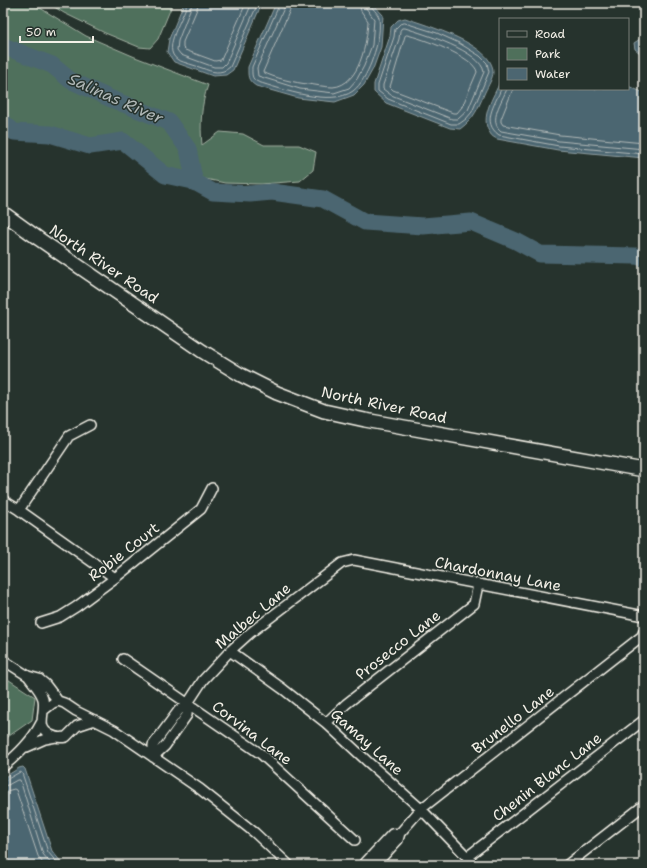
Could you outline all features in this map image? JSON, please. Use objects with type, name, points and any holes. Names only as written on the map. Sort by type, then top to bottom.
[{"type":"main road","name":"North River Road","points":[[3,213],[45,244],[202,351],[242,375],[277,393],[324,411],[365,420],[644,470]]},
{"type":"street","points":[[19,510],[69,436],[90,425]]},
{"type":"street","name":"Robie Court","points":[[41,623],[60,617],[76,608],[115,578],[201,509],[212,488]]},
{"type":"street","points":[[3,500],[115,578]]},
{"type":"street","name":"Chardonnay Lane","points":[[346,561],[354,560],[644,616]]},
{"type":"street","name":"Malbec Lane","points":[[153,757],[165,746],[187,715],[188,703],[203,680],[230,651],[274,615],[346,561]]},
{"type":"street","name":"Prosecco Lane","points":[[326,723],[346,704],[474,604],[478,585]]},
{"type":"street","name":"Brunello Lane","points":[[375,865],[398,840],[400,833],[422,809],[642,636],[644,631]]},
{"type":"street","name":"Gamay Lane","points":[[230,651],[283,689],[326,723],[422,809],[475,865]]},
{"type":"street","name":"Corvina Lane","points":[[123,659],[261,754],[355,840]]},
{"type":"street","points":[[3,660],[28,676],[39,678],[58,701],[70,705],[76,711],[114,730],[206,794],[255,833],[289,865]]},
{"type":"street","points":[[3,767],[22,750],[37,731],[41,723],[44,710],[42,696],[28,676]]},
{"type":"street","points":[[44,710],[48,706],[58,701]]},
{"type":"street","points":[[76,711],[78,720],[77,726]]},
{"type":"street","points":[[22,750],[41,740],[66,737],[77,726],[95,720]]},
{"type":"street","name":"Chenin Blanc Lane","points":[[467,857],[644,720]]},
{"type":"street","points":[[41,723],[44,731],[56,737]]},
{"type":"street","points":[[567,865],[644,805]]},
{"type":"street","name":"Brunello Lane","points":[[363,865],[392,834],[400,833]]},
{"type":"green space","points":[[3,3],[32,3],[86,36],[135,57],[208,85],[202,115],[202,145],[220,132],[243,134],[264,145],[299,145],[316,152],[313,170],[300,181],[261,184],[225,183],[166,171],[121,137],[91,140],[46,129],[15,126],[3,117]]},
{"type":"green space","points":[[48,3],[173,3],[158,39],[150,48],[139,47],[105,33],[64,13]]},
{"type":"green space","points":[[3,676],[35,697],[32,720],[9,736],[3,743]]},
{"type":"water","points":[[184,3],[262,3],[233,70],[226,75],[213,76],[174,62],[167,52],[169,39]]},
{"type":"water","points":[[276,3],[372,3],[383,15],[381,47],[373,69],[364,85],[354,95],[335,102],[298,98],[256,86],[251,82],[248,75],[248,67]]},
{"type":"water","points":[[405,18],[442,31],[471,45],[483,53],[490,62],[493,72],[490,82],[476,112],[460,129],[450,128],[386,103],[374,92],[374,84],[390,36],[391,27],[398,20]]},
{"type":"water","points":[[640,39],[644,40],[644,56],[635,49],[634,43]]},
{"type":"water","points":[[499,84],[499,90],[629,90],[629,86],[644,93],[644,158],[558,150],[496,139],[487,127],[486,121],[491,100]]},
{"type":"water","points":[[23,767],[25,769],[52,851],[62,863],[69,865],[3,865],[3,778]]},
{"type":"waterway","name":"Salinas River","points":[[3,46],[52,65],[70,80],[109,98],[169,122],[188,149],[195,183]]},
{"type":"waterway","name":"Salinas River","points":[[3,122],[14,132],[50,134],[90,146],[123,141],[165,175],[193,181],[213,192],[250,194],[272,192],[323,199],[365,222],[423,226],[471,222],[516,241],[540,254],[636,256],[644,258]]}]
